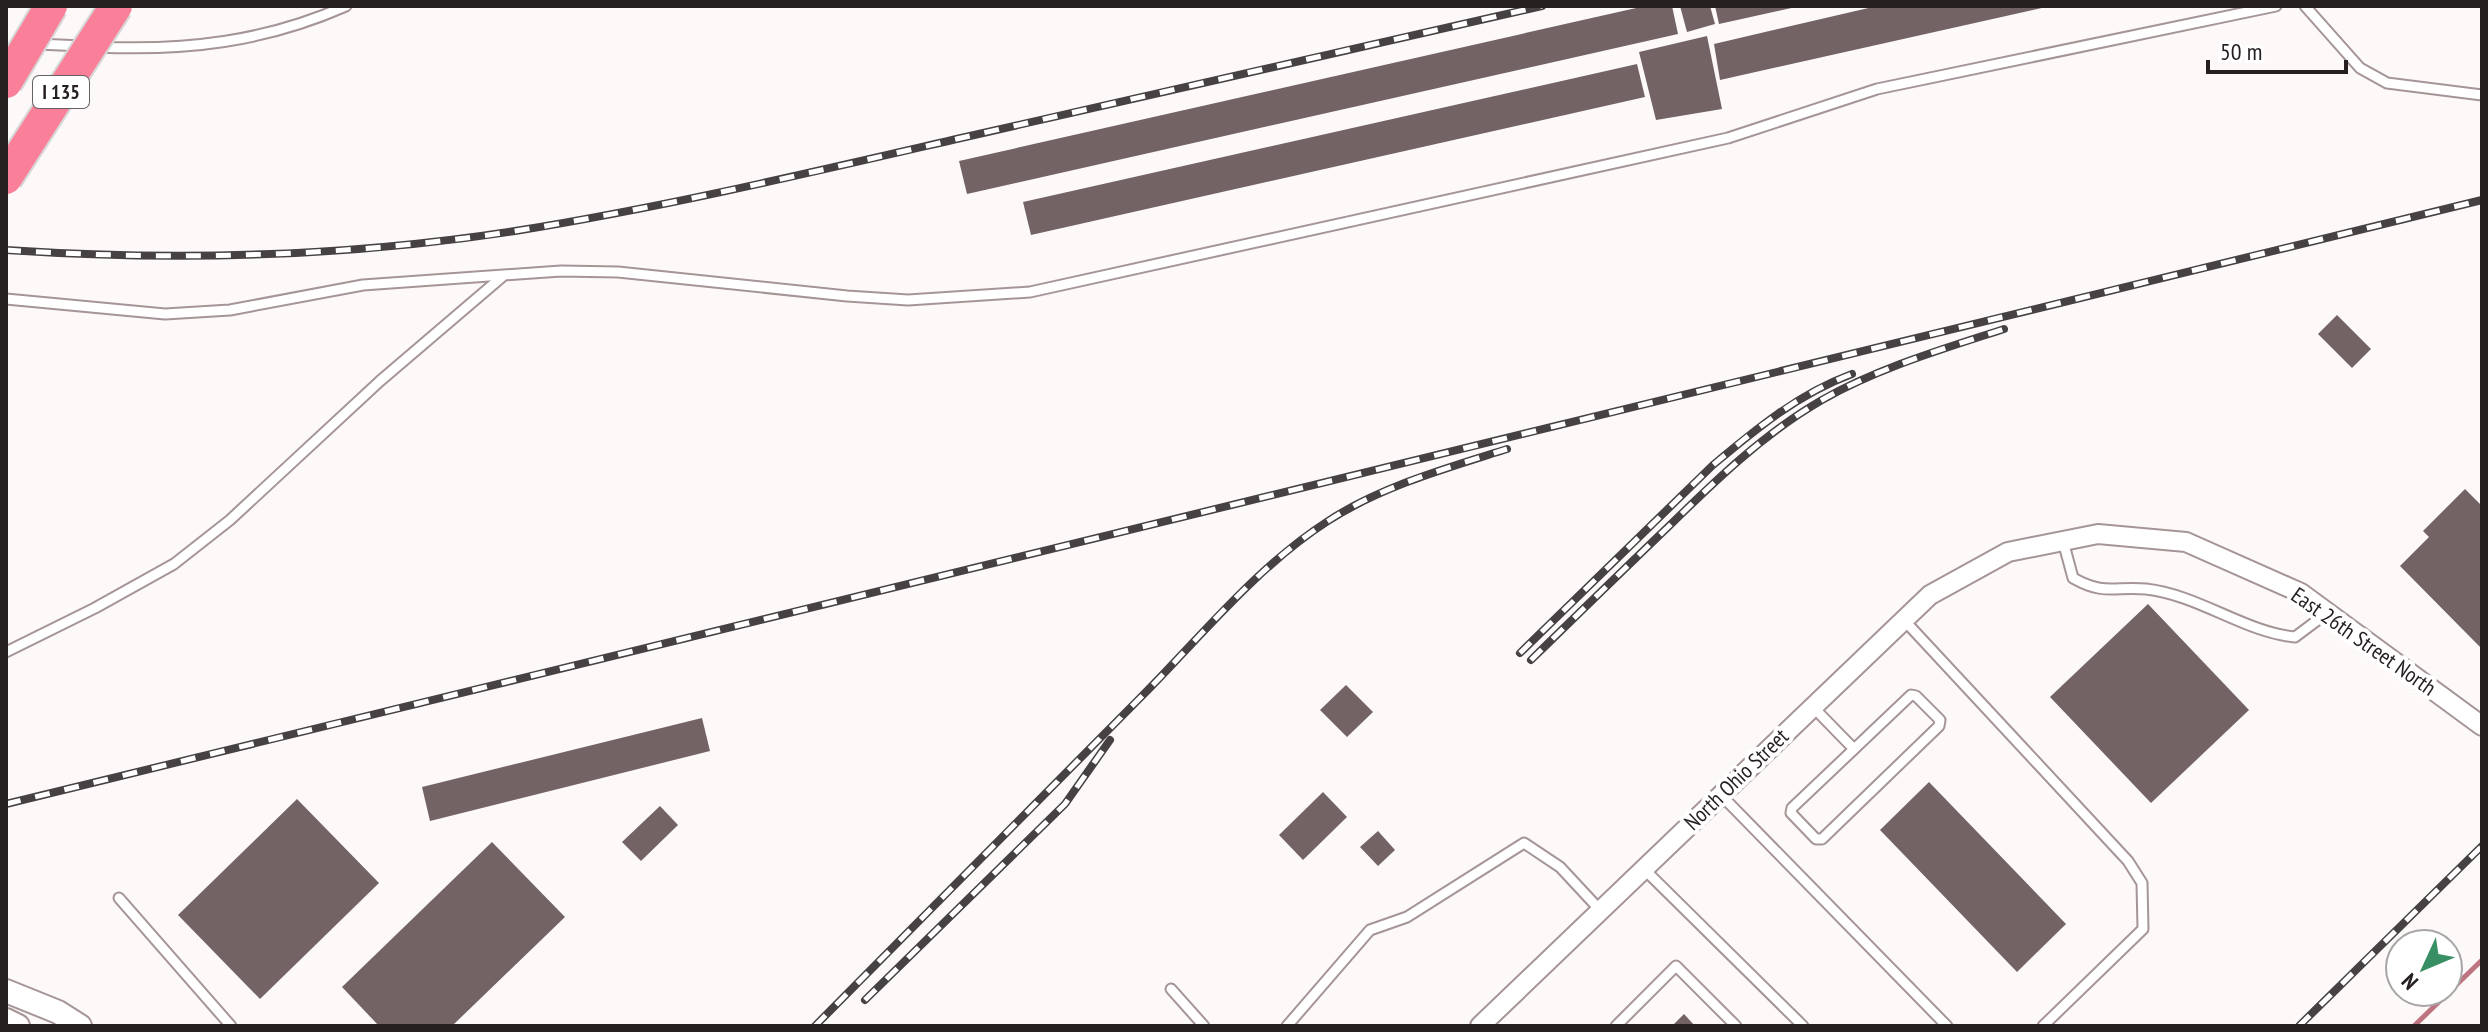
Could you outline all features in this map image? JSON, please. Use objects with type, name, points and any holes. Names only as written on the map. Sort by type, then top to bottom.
[{"type":"highway","points":[[13,55],[51,6]]},
{"type":"highway","name":"I 135","points":[[6,82],[51,6]]},
{"type":"highway","name":"I 135","points":[[6,178],[116,6]]},
{"type":"street","name":"East 26th Street North","points":[[2008,552],[2098,534],[2186,542],[2301,593],[2482,726]]},
{"type":"street","name":"North Ohio Street","points":[[1480,1026],[1930,595],[2008,552]]},
{"type":"street","points":[[6,991],[58,1012],[80,1026]]},
{"type":"street","points":[[6,1020],[18,1026]]},
{"type":"lane","points":[[13,55],[213,44],[284,30],[346,6]]},
{"type":"lane","points":[[6,299],[165,314],[230,310],[363,285],[441,277],[561,271],[618,272],[908,300],[1030,292],[1728,138],[1877,89],[2276,6]]},
{"type":"lane","points":[[2305,6],[2360,68],[2387,83],[2482,95]]},
{"type":"lane","points":[[6,652],[174,564],[230,520],[380,381],[503,276]]},
{"type":"lane","points":[[2063,541],[2073,578],[2093,589],[2147,589],[2190,601],[2271,635],[2295,637],[2328,612]]},
{"type":"lane","points":[[1904,620],[2128,861],[2142,883],[2143,929],[2043,1026]]},
{"type":"lane","points":[[1911,695],[1916,696],[1940,720],[1939,726],[1822,839],[1816,839],[1791,813],[1792,808],[1854,749],[1911,695]]},
{"type":"lane","points":[[1812,706],[1854,749]]},
{"type":"lane","points":[[1720,794],[1947,1026]]},
{"type":"lane","points":[[1287,1026],[1370,930],[1407,917],[1524,843],[1560,867],[1600,910]]},
{"type":"lane","points":[[1643,868],[1803,1026]]},
{"type":"lane","points":[[119,898],[231,1026]]},
{"type":"lane","points":[[1616,1026],[1676,966],[1736,1026]]},
{"type":"lane","points":[[1171,989],[1204,1026]]},
{"type":"building","points":[[1645,6],[1672,6],[1678,34],[967,194],[959,161]]},
{"type":"building","points":[[1680,6],[1710,6],[1715,24],[1687,32]]},
{"type":"building","points":[[1715,6],[1796,6],[1796,7],[1719,24]]},
{"type":"building","points":[[1877,6],[2046,7],[1720,80],[1714,44]]},
{"type":"building","points":[[1707,36],[1722,109],[1656,120],[1639,52]]},
{"type":"building","points":[[1637,64],[1645,97],[1031,235],[1023,202]]},
{"type":"building","points":[[2337,315],[2371,349],[2352,368],[2318,334]]},
{"type":"building","points":[[2465,489],[2482,506],[2482,649],[2400,566],[2429,537],[2423,531]]},
{"type":"building","points":[[2148,604],[2249,710],[2151,803],[2050,697]]},
{"type":"building","points":[[1346,685],[1373,712],[1347,737],[1320,710]]},
{"type":"building","points":[[702,718],[710,751],[430,821],[422,787]]},
{"type":"building","points":[[1929,782],[2066,924],[2017,972],[1880,830]]},
{"type":"building","points":[[1323,792],[1347,817],[1303,860],[1279,835]]},
{"type":"building","points":[[297,799],[379,883],[260,999],[178,915]]},
{"type":"building","points":[[660,806],[678,825],[641,861],[622,842]]},
{"type":"building","points":[[1378,831],[1395,850],[1378,866],[1360,847]]},
{"type":"building","points":[[492,842],[565,917],[452,1026],[379,1026],[342,987]]},
{"type":"building","points":[[1684,1014],[1695,1026],[1672,1026]]},
{"type":"waterway","points":[[2414,1026],[2482,960]]},
{"type":"railway","points":[[6,250],[133,255],[261,254],[388,246],[515,231],[739,188],[1542,6]]},
{"type":"railway","points":[[6,804],[2482,200]]},
{"type":"railway","points":[[1531,660],[1740,459],[1800,413],[1865,378],[2004,329]]},
{"type":"railway","points":[[1520,653],[1713,465],[1796,402],[1852,374]]},
{"type":"railway","points":[[815,1026],[1276,560],[1328,521],[1370,498],[1415,479],[1507,449]]},
{"type":"railway","points":[[865,1000],[1065,804],[1110,740]]},
{"type":"railway","points":[[2299,1026],[2482,846]]}]
